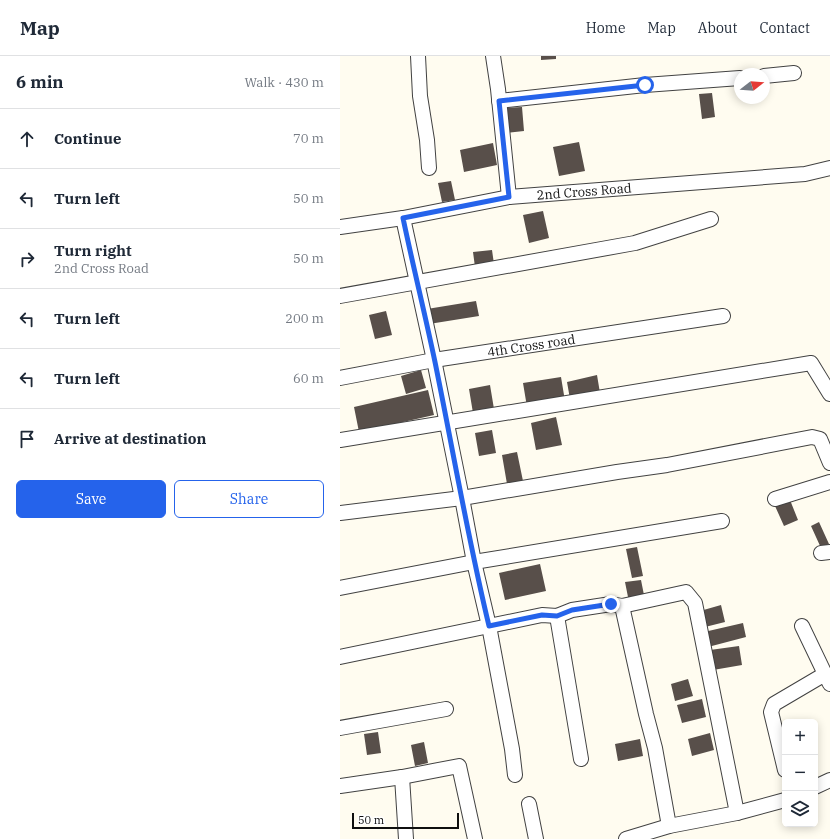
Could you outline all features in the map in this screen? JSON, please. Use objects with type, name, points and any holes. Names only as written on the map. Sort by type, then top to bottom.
[{"type":"street","points":[[418,56],[420,96],[427,140],[429,168]]},
{"type":"street","points":[[493,56],[509,197]]},
{"type":"street","points":[[770,75],[794,73]]},
{"type":"street","points":[[499,101],[645,85],[734,78]]},
{"type":"street","name":"2nd Cross Road","points":[[340,227],[403,218],[509,197],[805,174],[830,168]]},
{"type":"street","points":[[403,218],[447,422],[474,562],[489,626],[512,749],[515,775]]},
{"type":"street","points":[[340,296],[635,243],[711,219]]},
{"type":"street","name":"4th Cross road","points":[[340,378],[434,360],[723,316]]},
{"type":"street","points":[[340,440],[811,362],[830,394]]},
{"type":"street","points":[[340,513],[462,498],[667,465],[812,436],[820,439],[830,463]]},
{"type":"street","points":[[775,499],[830,482]]},
{"type":"street","points":[[340,588],[474,562],[722,521]]},
{"type":"street","points":[[340,657],[542,615],[557,616],[572,610],[611,604],[622,606],[686,592],[695,603],[737,813]]},
{"type":"street","points":[[622,606],[655,748],[669,826]]},
{"type":"street","points":[[557,616],[581,759]]},
{"type":"street","points":[[782,758],[770,712],[774,704],[828,679],[802,626]]},
{"type":"street","points":[[340,728],[446,709]]},
{"type":"street","points":[[340,786],[402,777],[459,766],[475,839]]},
{"type":"street","points":[[402,777],[406,839]]},
{"type":"street","points":[[818,785],[830,780]]},
{"type":"street","points":[[626,839],[669,826],[737,813],[782,801]]},
{"type":"street","points":[[529,804],[536,839]]},
{"type":"building","points":[[541,56],[556,56],[556,59],[541,60]]},
{"type":"building","points":[[712,93],[715,117],[702,119],[699,94]]},
{"type":"building","points":[[522,107],[524,131],[506,133],[504,108]]},
{"type":"building","points":[[579,142],[585,171],[559,176],[553,147]]},
{"type":"building","points":[[493,143],[497,165],[464,172],[460,150]]},
{"type":"building","points":[[451,181],[455,200],[442,202],[438,183]]},
{"type":"building","points":[[543,211],[549,238],[529,243],[523,215]]},
{"type":"building","points":[[492,250],[494,264],[475,267],[473,252]]},
{"type":"building","points":[[476,301],[479,316],[429,324],[427,309]]},
{"type":"building","points":[[386,311],[392,335],[375,339],[369,315]]},
{"type":"building","points":[[421,370],[426,388],[406,394],[401,376]]},
{"type":"building","points":[[597,375],[600,393],[570,399],[567,382]]},
{"type":"building","points":[[561,377],[565,401],[527,407],[523,383]]},
{"type":"building","points":[[490,385],[494,409],[473,413],[469,389]]},
{"type":"building","points":[[428,390],[434,415],[359,432],[354,407]]},
{"type":"building","points":[[556,417],[562,445],[536,450],[531,423]]},
{"type":"building","points":[[492,430],[496,453],[479,456],[475,433]]},
{"type":"building","points":[[517,452],[523,481],[507,484],[502,455]]},
{"type":"building","points":[[790,500],[798,520],[784,526],[775,506]]},
{"type":"building","points":[[819,522],[829,544],[821,548],[811,526]]},
{"type":"building","points":[[637,547],[643,576],[632,578],[626,549]]},
{"type":"building","points":[[540,564],[546,591],[505,600],[499,573]]},
{"type":"building","points":[[641,580],[645,600],[629,602],[625,582]]},
{"type":"building","points":[[721,605],[725,622],[705,627],[700,611]]},
{"type":"building","points":[[743,623],[746,637],[708,647],[704,632]]},
{"type":"building","points":[[739,646],[742,665],[713,670],[710,650]]},
{"type":"building","points":[[688,679],[693,696],[675,701],[671,684]]},
{"type":"building","points":[[702,699],[706,717],[682,723],[677,705]]},
{"type":"building","points":[[378,732],[381,753],[367,755],[364,734]]},
{"type":"building","points":[[710,733],[714,750],[692,756],[688,739]]},
{"type":"building","points":[[640,739],[643,756],[618,761],[615,744]]},
{"type":"building","points":[[424,742],[428,763],[415,766],[411,745]]},
{"type":"route","points":[[611,604],[572,610],[557,616],[542,615],[489,626],[474,562],[434,360],[403,218],[509,197],[499,101],[645,85]]}]
